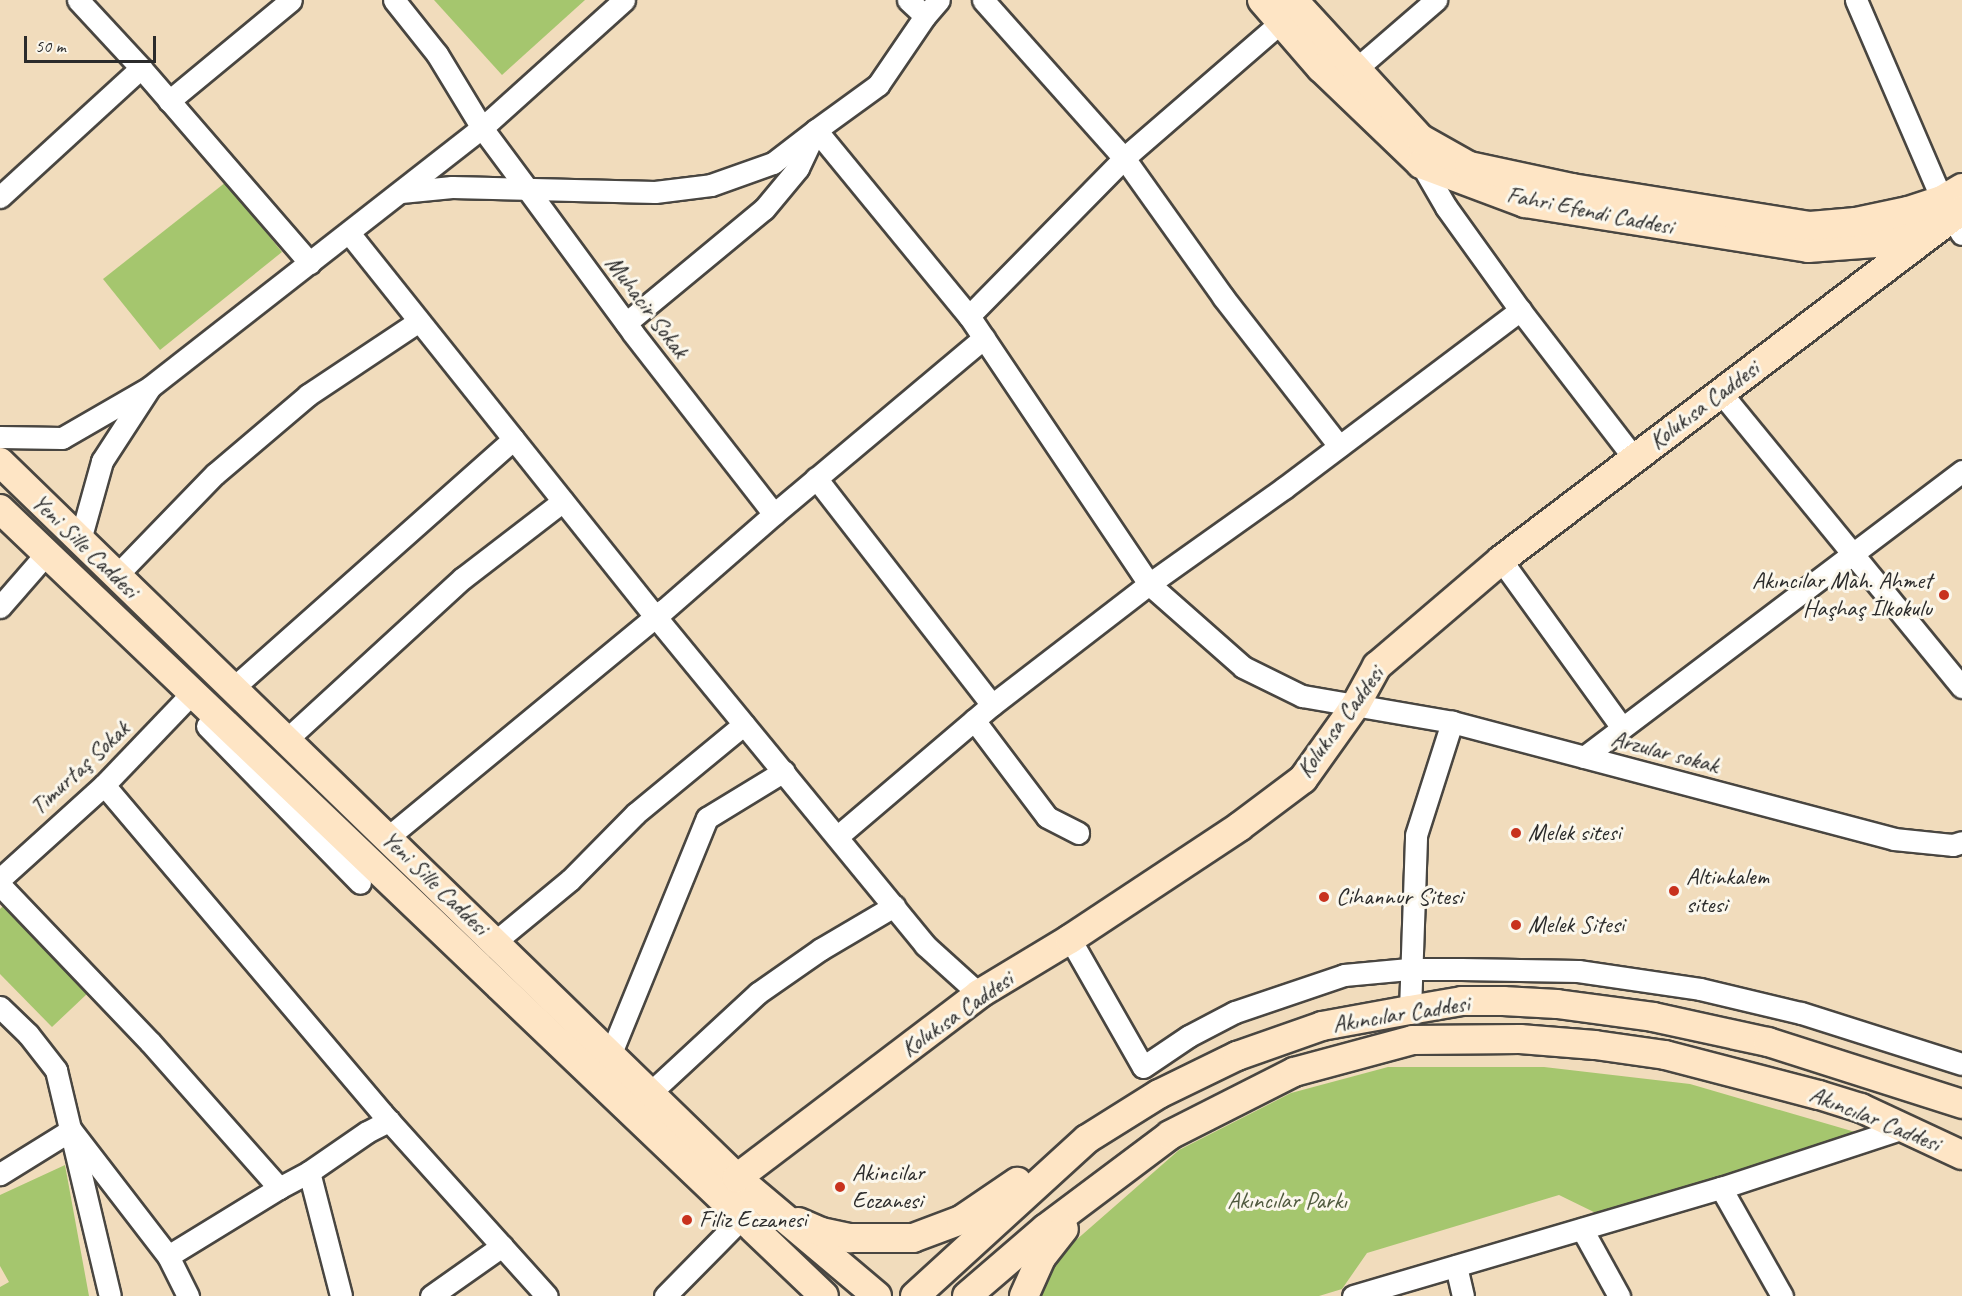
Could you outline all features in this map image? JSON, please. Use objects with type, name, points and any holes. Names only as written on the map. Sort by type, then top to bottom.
[{"type":"main road","name":"Fahri Efendi Caddesi","points":[[1262,0],[1287,11],[1356,69],[1421,139],[1469,166],[1572,188],[1810,226],[1956,210]]},
{"type":"main road","name":"Fahri Efendi Caddesi","points":[[1287,11],[1322,68],[1421,164],[1525,203],[1808,248],[1876,243],[1920,230],[1956,210]]},
{"type":"main road","name":"Kolukısa Caddesi","points":[[738,1178],[979,994],[1070,939],[1239,827],[1303,779],[1355,706],[1377,666],[1501,560],[1956,210]]},
{"type":"main road","name":"Yeni Sille Caddesi","points":[[0,462],[86,537],[116,576],[387,838],[500,938],[607,1044],[650,1093],[738,1178],[774,1211],[877,1296]]},
{"type":"main road","name":"Yeni Sille Caddesi","points":[[0,509],[824,1296]]},
{"type":"main road","name":"Akıncılar Caddesi","points":[[915,1296],[1087,1139],[1159,1094],[1237,1056],[1322,1026],[1462,1001],[1557,1004],[1641,1015],[1768,1042],[1962,1104]]},
{"type":"main road","name":"Akıncılar Caddesi","points":[[967,1296],[1096,1190],[1170,1135],[1294,1072],[1413,1040],[1520,1040],[1595,1045],[1665,1055],[1819,1095],[1906,1127],[1962,1155]]},
{"type":"main road","points":[[774,1211],[821,1232],[850,1238],[913,1238],[961,1220],[998,1196],[1054,1154],[1087,1139]]},
{"type":"main road","points":[[1024,1296],[1041,1258],[1096,1190]]},
{"type":"main road","points":[[765,1239],[793,1296]]},
{"type":"street","points":[[78,0],[141,68],[310,263]]},
{"type":"street","points":[[169,101],[291,0]]},
{"type":"street","name":"Muhacir Sokak","points":[[394,0],[437,54],[482,128],[626,323],[774,514]]},
{"type":"street","points":[[0,437],[62,438],[150,387],[482,128],[624,0]]},
{"type":"street","points":[[401,192],[452,187],[655,192],[711,185],[773,163],[878,85],[932,8],[908,0]]},
{"type":"street","points":[[983,0],[1124,158],[1223,297],[1339,446]]},
{"type":"street","points":[[1356,69],[1436,0]]},
{"type":"street","points":[[1856,0],[1956,210]]},
{"type":"street","points":[[969,316],[1124,158],[1287,11]]},
{"type":"street","points":[[0,197],[141,68]]},
{"type":"street","points":[[626,323],[764,209],[798,168],[816,130]]},
{"type":"street","name":"Arzular sokak","points":[[816,130],[969,316],[1149,584],[1243,667],[1302,696],[1452,722],[1894,839],[1953,845],[1962,842]]},
{"type":"street","points":[[1421,164],[1446,207],[1520,310],[1634,458]]},
{"type":"street","points":[[349,233],[655,616],[926,945],[979,994]]},
{"type":"street","points":[[838,837],[992,705],[1149,584],[1339,446],[1520,310]]},
{"type":"street","points":[[116,576],[215,474],[308,395],[419,321]]},
{"type":"street","points":[[387,838],[655,616],[984,338]]},
{"type":"street","points":[[150,387],[102,461],[86,537],[500,938],[570,880],[634,814],[744,724]]},
{"type":"street","points":[[1721,393],[1962,687]]},
{"type":"street","points":[[232,688],[513,439]]},
{"type":"street","points":[[1584,757],[1962,471]]},
{"type":"street","points":[[816,478],[992,705]]},
{"type":"street","points":[[286,740],[463,578],[563,501]]},
{"type":"street","points":[[0,607],[47,553]]},
{"type":"street","points":[[1501,560],[1622,728]]},
{"type":"street","name":"Timurtaş Sokak","points":[[0,879],[104,785],[194,693]]},
{"type":"street","points":[[974,720],[1047,817],[1078,833]]},
{"type":"street","points":[[1410,1010],[1416,835],[1452,722]]},
{"type":"street","points":[[207,726],[360,883]]},
{"type":"street","points":[[607,1044],[706,818],[784,771]]},
{"type":"street","points":[[104,785],[389,1121],[547,1296]]},
{"type":"street","points":[[0,885],[150,1042],[279,1188]]},
{"type":"street","points":[[650,1093],[758,993],[821,949],[894,906]]},
{"type":"street","points":[[1070,939],[1143,1067],[1189,1036],[1235,1012],[1344,975],[1410,969],[1578,971],[1700,989],[1801,1013],[1962,1064]]},
{"type":"street","points":[[0,1007],[28,1034],[56,1070],[110,1296]]},
{"type":"street","points":[[168,1256],[309,1172],[338,1149],[389,1121]]},
{"type":"street","points":[[1353,1296],[1721,1188],[1906,1127]]},
{"type":"street","points":[[0,1174],[71,1130]]},
{"type":"street","points":[[71,1130],[168,1256],[188,1296]]},
{"type":"street","points":[[309,1172],[341,1296]]},
{"type":"street","points":[[1721,1188],[1782,1296]]},
{"type":"street","points":[[665,1296],[742,1218]]},
{"type":"street","points":[[1582,1229],[1619,1296]]},
{"type":"street","points":[[431,1296],[502,1246]]},
{"type":"street","points":[[1456,1266],[1463,1296]]},
{"type":"green space","points":[[434,0],[585,0],[502,75]]},
{"type":"green space","points":[[226,182],[282,252],[160,350],[103,279]]},
{"type":"green space","points":[[4,905],[88,993],[52,1027],[0,974],[0,909]]},
{"type":"green space","name":"Akıncılar Parkı","points":[[1388,1067],[1544,1067],[1690,1084],[1862,1134],[1602,1216],[1559,1195],[1367,1253],[1342,1289],[1319,1296],[1041,1296],[1047,1276],[1075,1241],[1179,1150],[1291,1093]]},
{"type":"green space","points":[[65,1165],[89,1296],[0,1296],[0,1287],[9,1282],[0,1266],[0,1195]]},
{"type":"place","name":"Akıncılar Mah. Ahmet Haşhaş İlkokulu","points":[[1944,595]]},
{"type":"place","name":"Melek sitesi","points":[[1516,833]]},
{"type":"place","name":"Altinkalem sitesi","points":[[1674,891]]},
{"type":"place","name":"Cihannur Sitesi","points":[[1324,897]]},
{"type":"place","name":"Melek Sitesi","points":[[1516,925]]},
{"type":"place","name":"Akincilar Eczanesi","points":[[840,1187]]},
{"type":"place","name":"Filiz Eczanesi","points":[[687,1220]]}]
